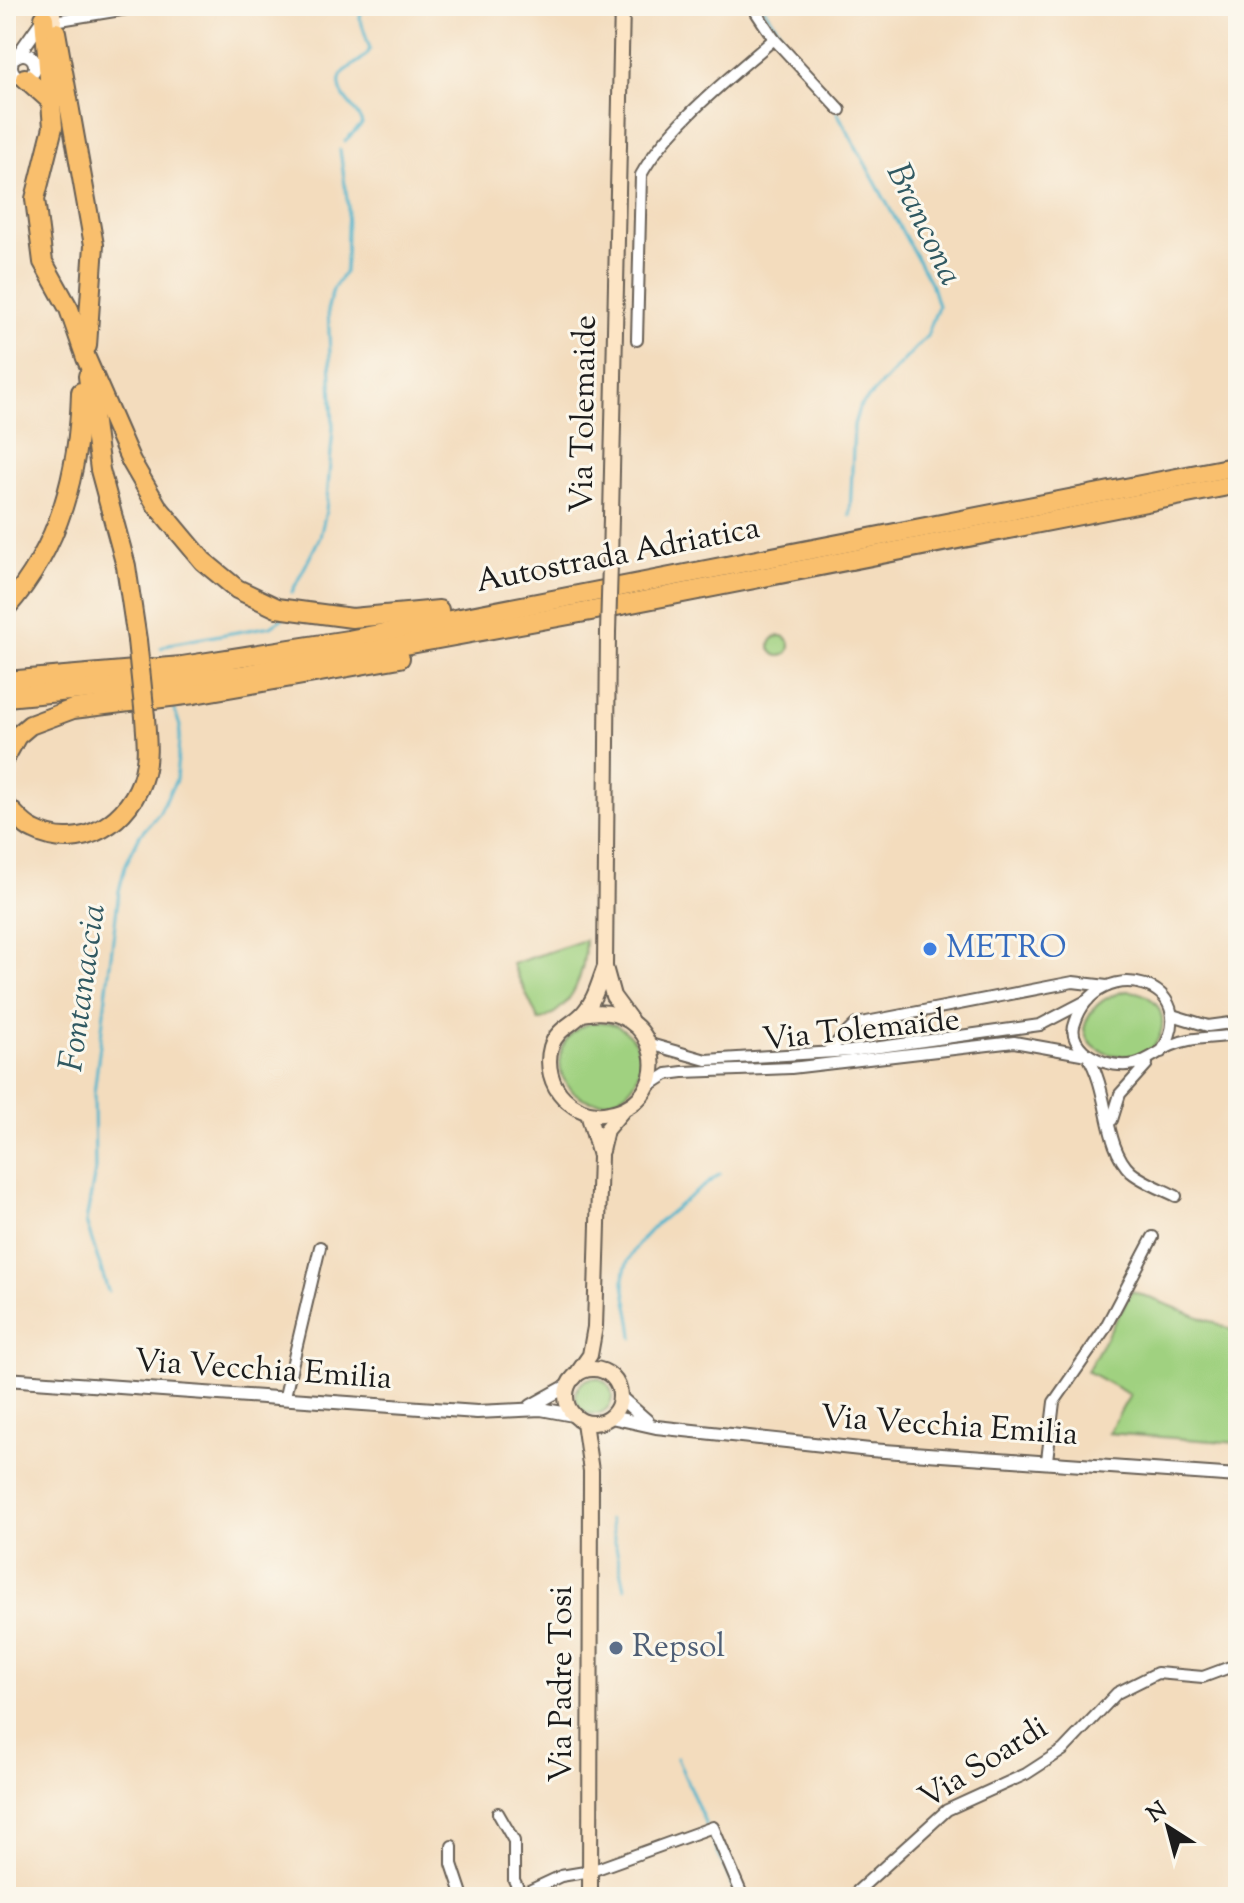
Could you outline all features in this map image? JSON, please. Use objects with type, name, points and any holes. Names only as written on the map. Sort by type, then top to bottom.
[{"type":"highway","points":[[49,13],[51,140],[35,199],[45,267],[69,309],[86,358],[142,482],[173,529],[203,561],[237,589],[277,608],[352,618],[404,615],[681,568],[725,565]]},
{"type":"highway","points":[[7,803],[23,824],[47,836],[72,839],[104,828],[128,807],[142,781],[147,759],[137,640],[126,566],[100,470],[86,358],[94,245],[49,13]]},
{"type":"highway","points":[[14,70],[52,102]]},
{"type":"highway","points":[[6,608],[47,551],[64,509],[76,454],[81,374],[86,358]]},
{"type":"highway","name":"Autostrada Adriatica","points":[[6,681],[182,666],[348,640],[1238,466]]},
{"type":"highway","name":"Autostrada Adriatica","points":[[6,697],[241,675],[591,611],[1238,484]]},
{"type":"highway","points":[[6,756],[17,736],[30,725],[73,709],[323,674],[452,647],[591,611]]},
{"type":"main road","name":"Via Tolemaide","points":[[622,6],[608,632],[605,967],[613,996],[650,1044]]},
{"type":"main road","name":"Via Tolemaide","points":[[600,1156],[588,1113],[571,1105],[558,1093],[549,1061],[559,1032],[583,1014],[605,967]]},
{"type":"main road","points":[[583,1014],[599,1010],[630,1019]]},
{"type":"main road","points":[[646,1089],[653,1059],[650,1044]]},
{"type":"main road","name":"Via Tolemaide","points":[[571,1382],[590,1355],[595,1327],[600,1156],[606,1130],[646,1089]]},
{"type":"main road","points":[[588,1113],[605,1114],[623,1110]]},
{"type":"main road","name":"Via Tolemaide","points":[[595,1327],[598,1344],[621,1398]]},
{"type":"main road","points":[[591,1471],[579,1418],[566,1398],[571,1382],[591,1369],[613,1377]]},
{"type":"main road","points":[[591,1471],[598,1436],[621,1398]]},
{"type":"main road","points":[[579,1418],[608,1419]]},
{"type":"main road","name":"Via Padre Tosi","points":[[590,1897],[591,1471]]},
{"type":"street","points":[[14,70],[49,13],[145,6]]},
{"type":"street","points":[[752,6],[774,39],[840,110]]},
{"type":"street","points":[[637,340],[641,175],[652,155],[721,82],[774,39]]},
{"type":"street","points":[[824,1053],[856,1024],[1073,982],[1109,986],[1122,981],[1148,984],[1159,992],[1172,1015],[1169,1041],[1161,1052]]},
{"type":"street","name":"Via Tolemaide","points":[[650,1044],[706,1060],[824,1053],[1040,1025],[1109,986]]},
{"type":"street","points":[[1088,1000],[1079,1013],[1073,1032],[1105,1093],[1114,1147],[1132,1173],[1176,1196]]},
{"type":"street","points":[[1172,1015],[1208,1026],[1238,1022]]},
{"type":"street","points":[[1110,1130],[1120,1094],[1161,1052],[1190,1039],[1238,1034]]},
{"type":"street","name":"Via Tolemaide","points":[[646,1089],[654,1080],[683,1072],[791,1068],[1014,1042],[1087,1055],[1112,1064],[1138,1065],[1151,1060]]},
{"type":"street","points":[[1047,1460],[1054,1402],[1104,1330],[1153,1237]]},
{"type":"street","points":[[285,1396],[320,1247]]},
{"type":"street","name":"Via Vecchia Emilia","points":[[6,1379],[285,1396],[477,1412],[541,1409],[579,1418]]},
{"type":"street","points":[[517,1411],[542,1402],[571,1382]]},
{"type":"street","points":[[621,1398],[656,1427]]},
{"type":"street","name":"Via Vecchia Emilia","points":[[608,1419],[870,1450],[1047,1460],[1238,1476]]},
{"type":"street","name":"Via Soardi","points":[[851,1897],[947,1810],[1026,1774],[1063,1750],[1117,1693],[1157,1673],[1203,1677],[1238,1664]]},
{"type":"street","points":[[498,1813],[514,1841],[514,1880],[518,1896],[561,1876],[591,1871],[713,1827],[743,1897]]},
{"type":"street","points":[[452,1846],[452,1864],[463,1897]]},
{"type":"green space","points":[[780,636],[787,639],[790,646],[787,653],[780,656],[773,653],[770,646],[773,639]]},
{"type":"green space","points":[[585,940],[580,977],[569,999],[561,1008],[539,1021],[512,964]]},
{"type":"green space","points":[[1126,991],[1138,992],[1155,1003],[1160,1011],[1162,1029],[1151,1049],[1142,1053],[1122,1056],[1102,1052],[1088,1039],[1084,1029],[1090,1014],[1099,1004]]},
{"type":"green space","points":[[600,1022],[615,1025],[628,1034],[637,1047],[640,1062],[637,1077],[628,1090],[615,1099],[600,1102],[585,1099],[572,1090],[563,1077],[560,1062],[563,1047],[572,1034],[585,1025]]},
{"type":"green space","points":[[1132,1291],[1238,1332],[1238,1443],[1108,1433],[1130,1395],[1087,1371]]},
{"type":"green space","points":[[594,1378],[607,1383],[612,1396],[607,1409],[594,1414],[581,1409],[576,1396],[581,1383]]},
{"type":"waterway","name":"Fontanaccia","points":[[345,141],[362,124],[340,86],[342,74],[370,49],[360,18],[362,6]]},
{"type":"waterway","name":"Brancona","points":[[762,6],[782,34]]},
{"type":"waterway","name":"Brancona","points":[[837,112],[932,286],[938,306],[927,336],[859,408],[854,425],[850,516]]},
{"type":"waterway","name":"Fontanaccia","points":[[292,592],[320,537],[326,511],[333,428],[328,307],[333,289],[345,272],[346,259],[348,206],[340,150]]},
{"type":"waterway","name":"Fontanaccia","points":[[161,648],[271,626],[283,618]]},
{"type":"waterway","name":"Fontanaccia","points":[[108,1291],[86,1222],[95,1171],[94,1093],[119,891],[125,866],[140,835],[159,813],[176,780],[180,726],[172,703]]},
{"type":"waterway","name":"Brancona","points":[[633,1338],[624,1283],[626,1267],[633,1251],[660,1221],[720,1174]]},
{"type":"waterway","name":"Brancona","points":[[610,1520],[625,1588]]},
{"type":"waterway","name":"Brancona","points":[[677,1758],[706,1825]]},
{"type":"waterway","name":"Brancona","points":[[711,1836],[737,1897]]},
{"type":"place","name":"METRO","points":[[930,949]]},
{"type":"place","name":"Repsol","points":[[616,1648]]}]
